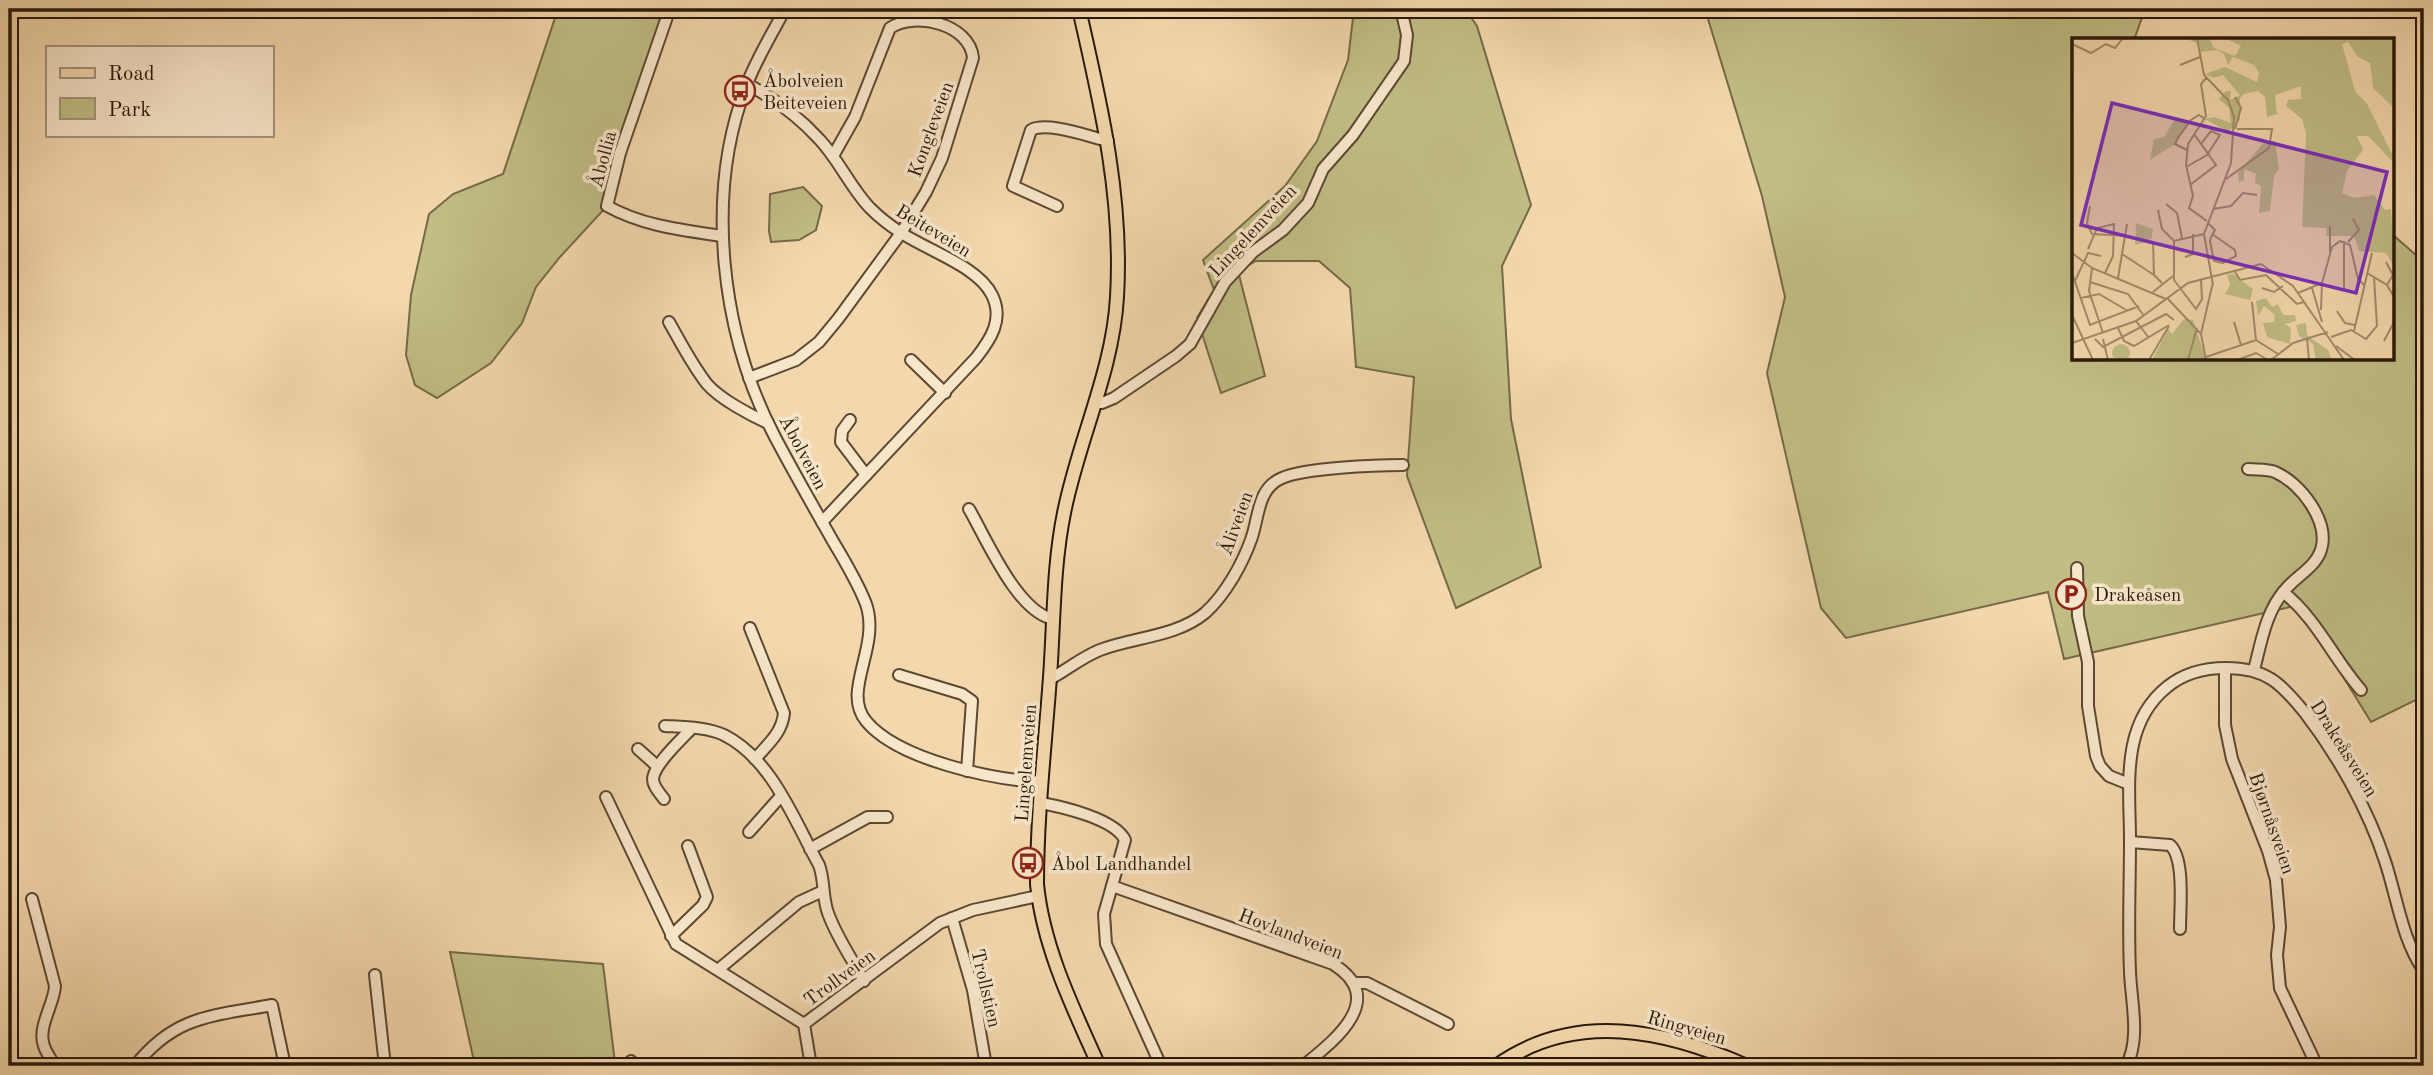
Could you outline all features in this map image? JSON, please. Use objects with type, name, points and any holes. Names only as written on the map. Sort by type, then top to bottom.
[{"type":"main road","name":"Lingelemveien","points":[[1079,9],[1108,141],[1119,254],[1117,300],[1095,403],[1063,516],[1037,870],[1038,896],[1049,943],[1099,1066]]},
{"type":"main road","name":"Ringveien","points":[[1496,1066],[1520,1052],[1553,1039],[1598,1031],[1624,1031],[1672,1039],[1746,1066]]},
{"type":"street","name":"Åbollia","points":[[671,9],[620,153],[607,206],[628,218],[655,226],[722,236]]},
{"type":"street","name":"Åbolveien","points":[[785,9],[747,84],[723,180],[722,236],[735,321],[749,378],[768,423],[861,593],[870,622],[867,654],[856,698],[862,716],[878,733],[925,757],[967,771],[1042,782]]},
{"type":"street","name":"Lingelemveien","points":[[1095,403],[1114,398],[1183,351],[1199,330],[1225,282],[1253,252],[1283,230],[1308,203],[1322,169],[1353,135],[1404,61],[1407,35],[1401,9]]},
{"type":"street","name":"Kongleveien","points":[[749,378],[796,360],[819,342],[901,233],[926,192],[942,158],[972,58],[969,43],[959,34],[940,25],[919,20],[898,23],[890,28],[847,135],[833,156]]},
{"type":"street","name":"Beiteveien","points":[[747,84],[765,94],[806,126],[833,156],[869,208],[901,233],[973,274],[984,283],[995,303],[996,328],[988,343],[822,522]]},
{"type":"street","points":[[1057,206],[1013,186],[1031,130],[1048,127],[1108,141]]},
{"type":"street","points":[[669,322],[685,352],[709,386],[752,416],[768,423]]},
{"type":"street","points":[[911,360],[944,393]]},
{"type":"street","points":[[850,420],[842,431],[841,442],[866,475]]},
{"type":"street","name":"Åliveien","points":[[1050,679],[1098,651],[1177,629],[1207,611],[1241,562],[1267,488],[1280,478],[1297,473],[1403,465]]},
{"type":"street","points":[[2248,469],[2279,474],[2311,502],[2319,520],[2322,541],[2320,552],[2283,592],[2263,634],[2254,670]]},
{"type":"street","points":[[969,509],[1016,590],[1044,617],[1054,619]]},
{"type":"street","points":[[2077,568],[2078,617],[2088,662],[2088,706],[2096,756],[2109,776],[2129,784]]},
{"type":"street","points":[[2283,592],[2307,613],[2345,672],[2361,690]]},
{"type":"street","points":[[750,628],[784,713],[779,733],[755,759]]},
{"type":"street","name":"Drakeåsveien","points":[[2131,1064],[2134,1026],[2129,946],[2129,784],[2133,739],[2137,726],[2153,700],[2185,676],[2214,668],[2254,670],[2281,685],[2319,733],[2371,824],[2385,859],[2410,946],[2424,971]]},
{"type":"street","name":"Bjørnåsveien","points":[[2225,668],[2225,725],[2232,759],[2268,851],[2276,880],[2280,928],[2277,955],[2280,988],[2317,1066]]},
{"type":"street","points":[[899,675],[962,694],[972,701],[967,771]]},
{"type":"street","points":[[665,726],[722,734],[755,759],[770,777],[824,879],[823,891],[828,913],[864,981]]},
{"type":"street","points":[[664,799],[655,788],[653,778],[657,766],[692,728]]},
{"type":"street","points":[[638,749],[657,766]]},
{"type":"street","points":[[749,832],[781,796]]},
{"type":"street","name":"Trollveien","points":[[606,797],[676,944],[804,1024],[940,923],[973,909],[1038,896]]},
{"type":"street","points":[[1041,803],[1105,823],[1122,833],[1125,840],[1124,849],[1104,914],[1105,944],[1161,1066]]},
{"type":"street","points":[[810,849],[867,817],[887,817]]},
{"type":"street","points":[[2130,842],[2170,845],[2174,848],[2179,860],[2180,929]]},
{"type":"street","points":[[671,936],[703,905],[707,897],[688,846]]},
{"type":"street","name":"Hovlandveien","points":[[1112,886],[1333,964],[1345,971],[1356,991],[1357,1005],[1354,1015],[1340,1035],[1303,1066]]},
{"type":"street","points":[[719,969],[799,902],[823,891]]},
{"type":"street","points":[[32,899],[55,986],[54,1000],[42,1036],[44,1047],[55,1066]]},
{"type":"street","name":"Trollstien","points":[[952,918],[973,990],[986,1066]]},
{"type":"street","points":[[375,975],[385,1066]]},
{"type":"street","points":[[1353,983],[1367,983],[1448,1024]]},
{"type":"street","points":[[135,1066],[149,1048],[168,1032],[195,1020],[272,1006],[285,1066]]},
{"type":"street","points":[[804,1024],[811,1066]]},
{"type":"green space","points":[[558,9],[671,9],[607,206],[536,287],[522,323],[491,363],[437,398],[415,385],[406,355],[411,295],[429,214],[453,194],[503,174]]},
{"type":"green space","points":[[1354,9],[1465,9],[1477,26],[1531,205],[1502,266],[1511,419],[1541,567],[1456,608],[1407,476],[1414,377],[1356,367],[1350,288],[1319,261],[1256,261],[1238,271],[1265,376],[1221,393],[1197,318],[1214,290],[1203,260],[1285,186],[1317,141],[1348,60]]},
{"type":"green space","points":[[1705,9],[2145,9],[2135,38],[2072,38],[2072,360],[2394,360],[2394,236],[2424,262],[2424,696],[2371,722],[2299,605],[2064,659],[2048,592],[1846,638],[1821,608],[1767,373],[1785,297],[1762,196]]},
{"type":"green space","points":[[803,187],[822,206],[816,230],[799,240],[771,242],[770,194]]},
{"type":"green space","points":[[450,952],[603,964],[615,1063],[609,1066],[475,1066]]},
{"type":"place","name":"Åbolveien Beiteveien","points":[[740,91]]},
{"type":"place","name":"Drakeåsen","points":[[2071,594]]},
{"type":"place","name":"Åbol Landhandel","points":[[1028,863]]}]
